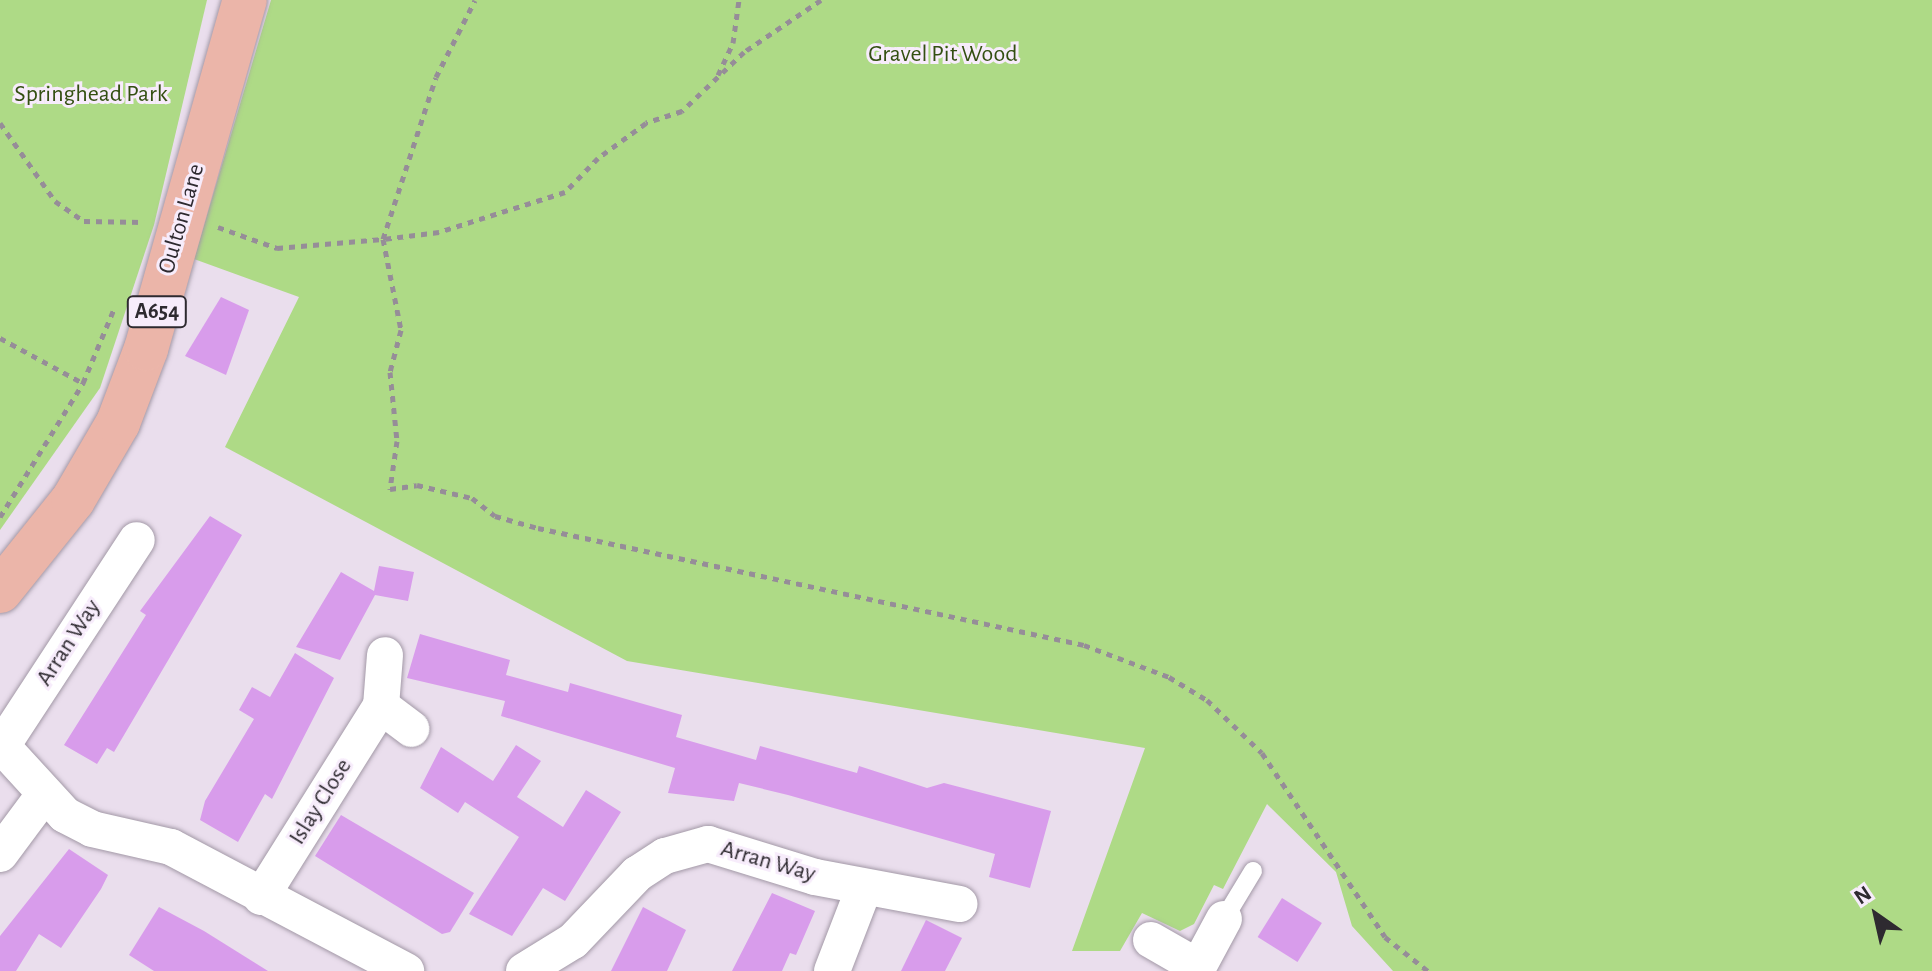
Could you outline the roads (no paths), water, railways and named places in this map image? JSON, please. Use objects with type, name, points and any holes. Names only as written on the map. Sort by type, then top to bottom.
[{"type":"main road","name":"Oulton Lane","points":[[0,591],[73,500],[118,423],[162,230],[245,0]]},
{"type":"street","name":"Arran Way","points":[[137,540],[1,745],[43,796],[92,829],[171,847],[406,971]]},
{"type":"street","name":"Islay Close","points":[[261,897],[381,706],[385,655]]},
{"type":"street","points":[[381,706],[411,729]]},
{"type":"street","points":[[0,854],[43,796]]},
{"type":"street","name":"Arran Way","points":[[524,971],[573,941],[637,874],[665,856],[708,844],[864,888],[959,904]]},
{"type":"street","points":[[832,971],[864,888]]},
{"type":"street","points":[[1151,940],[1197,969],[1224,919]]},
{"type":"lane","points":[[1224,919],[1253,871]]},
{"type":"park label","name":"Gravel Pit Wood","points":[[943,55]]},
{"type":"park label","name":"Springhead Park","points":[[91,95]]}]
